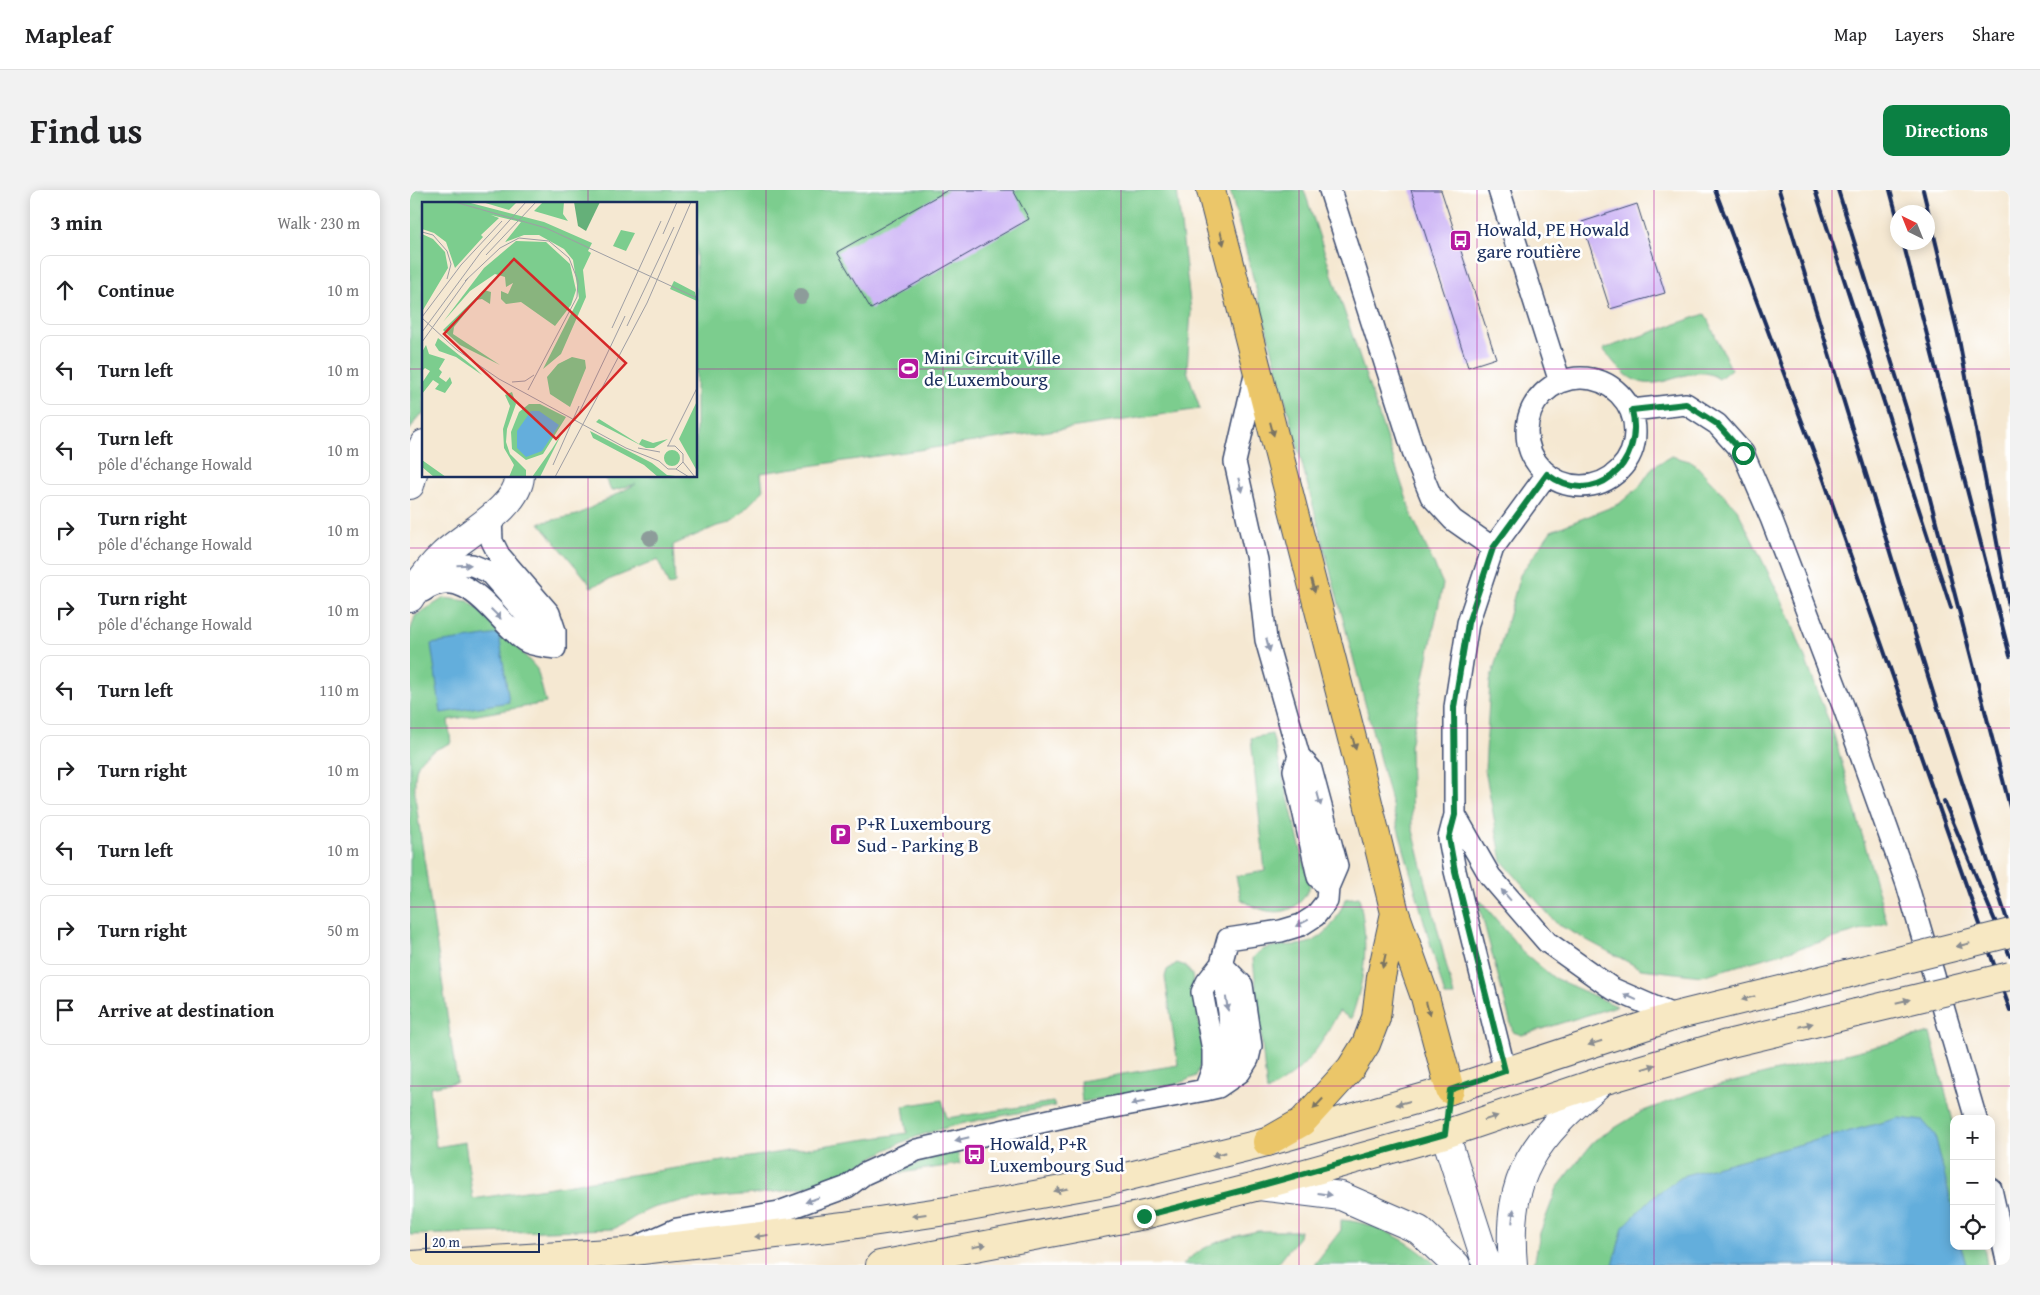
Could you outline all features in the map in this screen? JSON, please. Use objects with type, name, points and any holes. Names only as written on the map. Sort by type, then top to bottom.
[{"type":"highway","points":[[1211,190],[1395,913],[1425,997],[1450,1090]]},
{"type":"highway","points":[[1267,1142],[1302,1122],[1351,1068],[1366,1044],[1376,1018],[1381,977],[1395,913]]},
{"type":"main road","points":[[411,1265],[625,1252],[953,1210],[1105,1182],[1267,1142],[1450,1090],[1675,1016],[2010,933]]},
{"type":"main road","points":[[880,1265],[1144,1216],[1445,1134],[1602,1081],[1727,1044],[2010,976]]},
{"type":"main road","points":[[1445,1134],[1450,1090]]},
{"type":"street","points":[[410,485],[416,458],[422,448]]},
{"type":"street","points":[[410,599],[422,576],[443,554],[504,506],[516,490],[519,478]]},
{"type":"street","points":[[1514,1265],[1512,1221],[1522,1173],[1537,1148],[1557,1122],[1602,1081]]},
{"type":"street","points":[[1445,1134],[1487,1265]]},
{"type":"street","points":[[1259,1186],[1314,1192],[1350,1199],[1419,1230],[1456,1265]]},
{"type":"lane","points":[[1330,190],[1415,457],[1430,496],[1453,520],[1493,548]]},
{"type":"lane","points":[[1499,190],[1560,382]]},
{"type":"lane","points":[[625,1252],[677,1229],[779,1212],[847,1186],[864,1174],[916,1150],[1034,1123],[1205,1090],[1227,1064],[1231,1049],[1229,1012],[1221,964],[1228,939],[1280,931],[1301,925],[1315,916],[1327,901],[1328,887],[1318,877],[1294,770],[1298,756],[1266,640],[1257,560],[1234,462],[1256,370]]},
{"type":"lane","points":[[1576,378],[1602,381],[1624,397],[1632,410],[1635,434],[1632,449],[1625,463],[1614,474],[1601,482],[1587,486],[1572,486],[1557,482],[1537,463],[1530,447],[1528,430],[1531,414],[1538,399],[1550,387],[1576,378]]},
{"type":"lane","points":[[1632,410],[1686,404],[1717,424],[1743,453],[1771,518],[1844,708],[1907,884],[1975,1115]]},
{"type":"lane","points":[[1505,1071],[1455,871],[1449,838],[1455,815],[1454,707],[1468,623],[1493,548],[1547,474]]},
{"type":"lane","points":[[410,599],[426,589],[440,584],[457,583],[472,590],[526,642],[555,648],[555,631],[549,612],[499,555],[492,541],[491,517]]},
{"type":"lane","points":[[1455,815],[1490,876],[1547,942],[1613,989],[1675,1016]]},
{"type":"lane","points":[[1995,1205],[2008,1265]]},
{"type":"green space","name":"Mini Circuit Ville de Luxembourg","points":[[410,190],[1177,190],[1191,311],[1187,370],[1200,409],[761,473],[763,491],[731,523],[717,526],[673,545],[675,583],[669,586],[658,560],[591,587],[539,523],[577,515],[636,484],[611,491],[606,478],[698,478],[698,202],[422,202],[422,414],[417,418],[410,430]]},
{"type":"green space","points":[[1230,190],[1304,190],[1413,518],[1443,584],[1410,746],[1412,826],[1454,996],[1445,996],[1399,832]]},
{"type":"green space","points":[[1705,314],[1731,369],[1719,379],[1709,374],[1699,373],[1658,383],[1637,381],[1622,372],[1603,349]]},
{"type":"green space","points":[[1671,456],[1693,462],[1737,509],[1788,613],[1834,735],[1887,923],[1702,976],[1641,969],[1557,924],[1502,861],[1485,770],[1490,682],[1520,575],[1551,531],[1619,504],[1639,487],[1653,467]]},
{"type":"green space","points":[[444,598],[468,601],[496,623],[537,669],[546,703],[448,720],[451,743],[424,756],[417,767],[415,775],[415,797],[457,1082],[430,1087],[436,1147],[465,1142],[473,1199],[907,1133],[903,1106],[942,1100],[947,1118],[1053,1102],[1055,1106],[978,1120],[921,1135],[892,1147],[841,1175],[818,1184],[778,1192],[676,1202],[650,1209],[613,1229],[410,1235],[410,632],[415,616]]},
{"type":"green space","points":[[1272,734],[1310,886],[1304,897],[1297,904],[1280,912],[1261,909],[1241,899],[1236,876],[1265,871],[1251,738]]},
{"type":"green space","points":[[1359,897],[1365,944],[1363,973],[1351,1019],[1339,1011],[1325,1037],[1301,1068],[1267,1092],[1253,959],[1257,953],[1270,947],[1308,943],[1315,940],[1331,926],[1345,899]]},
{"type":"green space","points":[[1481,901],[1523,952],[1554,978],[1617,1006],[1522,1035],[1513,1032],[1479,905]]},
{"type":"green space","points":[[1177,963],[1186,966],[1192,975],[1204,1056],[1196,1076],[1178,1084],[1082,1102],[1080,1081],[1178,1065],[1165,977],[1167,970]]},
{"type":"green space","points":[[1930,1033],[1951,1115],[1950,1250],[1985,1250],[1987,1265],[1534,1265],[1540,1233],[1557,1188],[1595,1140],[1641,1112],[1697,1091]]},
{"type":"green space","points":[[957,1151],[960,1164],[900,1173],[900,1171],[943,1153]]},
{"type":"green space","points":[[1341,1220],[1367,1224],[1392,1234],[1415,1248],[1436,1265],[1314,1265],[1341,1230]]},
{"type":"green space","points":[[1258,1231],[1300,1231],[1299,1237],[1276,1265],[1183,1265],[1198,1252],[1218,1242]]},
{"type":"water","points":[[499,634],[509,702],[441,713],[431,644]]},
{"type":"water","points":[[1899,1118],[1923,1121],[1935,1135],[1950,1197],[1950,1250],[1962,1250],[1966,1265],[1613,1265],[1623,1227],[1655,1195],[1685,1175]]},
{"type":"building","points":[[948,190],[1013,190],[1029,219],[871,309],[837,252]]},
{"type":"building","points":[[1411,190],[1441,190],[1496,358],[1468,367]]},
{"type":"building","points":[[1637,204],[1665,293],[1610,309],[1582,222]]},
{"type":"railway","points":[[1715,190],[1824,480],[2010,1010]]},
{"type":"railway","points":[[1779,190],[1935,699],[2010,929]]},
{"type":"railway","points":[[1815,190],[1951,608]]},
{"type":"railway","points":[[1838,190],[1908,414],[2010,807]]},
{"type":"railway","points":[[1890,190],[1894,205]]},
{"type":"railway","points":[[1923,190],[1958,334],[2010,612]]},
{"type":"railway","points":[[1905,250],[2010,656]]},
{"type":"railway","points":[[1944,801],[2010,956]]},
{"type":"place","name":"Howald, PE Howald gare routière","points":[[1461,240]]},
{"type":"place","name":"Mini Circuit Ville de Luxembourg","points":[[908,368]]},
{"type":"place","name":"P+R Luxembourg Sud - Parking B","points":[[841,834]]},
{"type":"place","name":"Howald, P+R Luxembourg Sud","points":[[974,1154]]},
{"type":"route","points":[[1144,1216],[1445,1134],[1450,1090],[1505,1071],[1455,871],[1449,838],[1455,815],[1454,707],[1468,623],[1481,578],[1493,548],[1547,474],[1557,482],[1572,486],[1587,486],[1601,482],[1614,474],[1625,463],[1632,449],[1635,434],[1632,410],[1686,404],[1717,424],[1743,453]]}]
